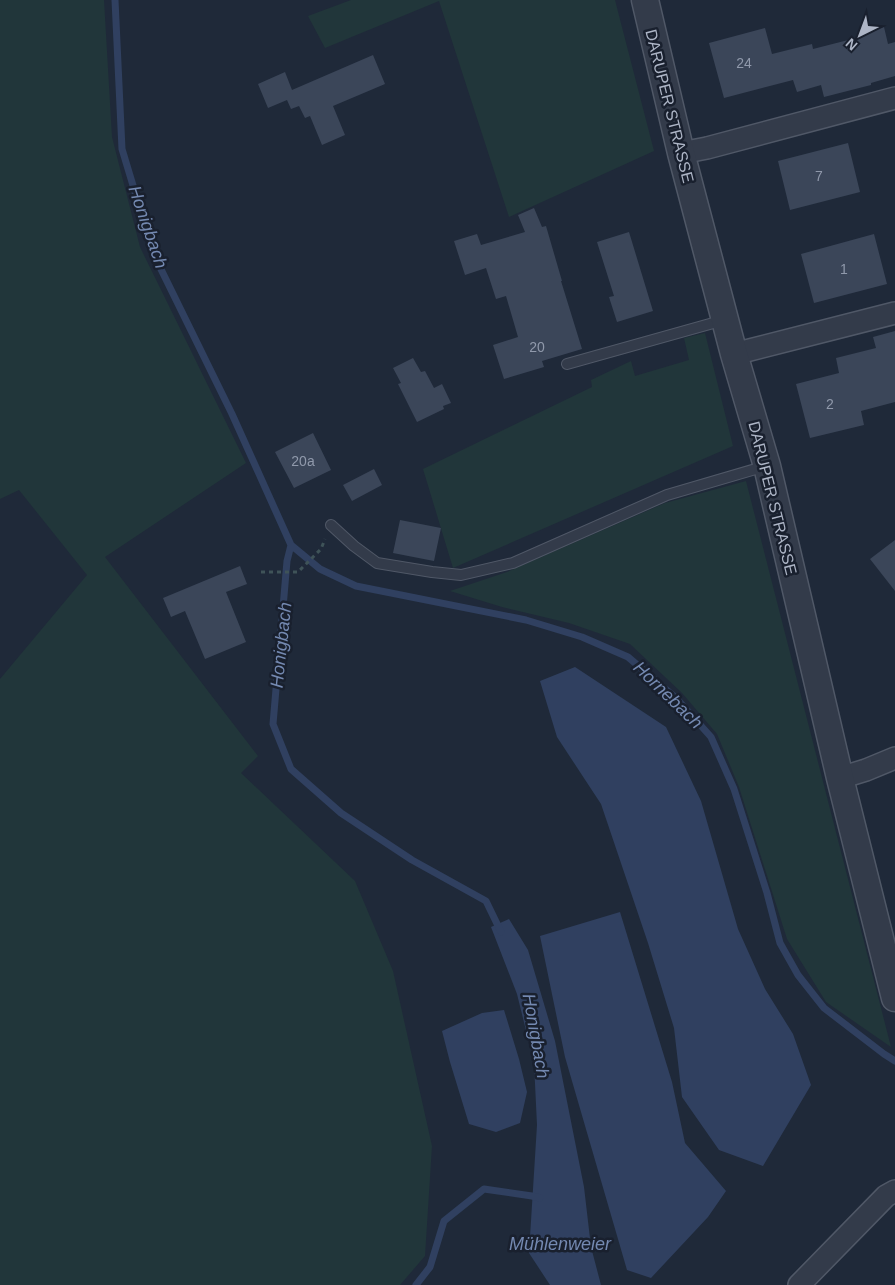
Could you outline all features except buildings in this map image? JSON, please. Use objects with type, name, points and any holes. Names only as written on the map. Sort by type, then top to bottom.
[{"type":"street","name":"DARUPER STRASSE","points":[[645,0],[681,153],[734,354],[767,466],[840,778],[895,998]]},
{"type":"street","points":[[681,153],[707,148],[895,98]]},
{"type":"street","points":[[734,354],[895,313]]},
{"type":"street","points":[[840,778],[895,758]]},
{"type":"street","points":[[799,1285],[886,1196],[895,1191]]},
{"type":"lane","points":[[567,364],[725,320]]},
{"type":"lane","points":[[330,525],[376,563],[461,575],[513,563],[666,495],[767,466]]},
{"type":"path","points":[[261,572],[298,572],[321,549]]},
{"type":"green space","points":[[0,0],[104,0],[112,137],[140,247],[246,463],[105,557],[258,756],[241,773],[355,881],[393,971],[432,1146],[425,1256],[400,1285],[0,1285],[0,679],[87,575],[19,490],[0,499]]},
{"type":"green space","points":[[351,0],[615,0],[654,151],[509,217],[439,1],[325,48],[308,16]]},
{"type":"green space","points":[[705,333],[733,446],[453,568],[423,469],[592,387],[591,380],[631,361],[635,376],[689,360],[684,338]]},
{"type":"green space","points":[[746,481],[891,1047],[826,1002],[787,939],[739,787],[717,734],[682,693],[630,644],[569,623],[502,607],[450,591],[507,572],[665,503]]},
{"type":"water","points":[[575,667],[666,727],[701,801],[738,929],[765,989],[793,1034],[811,1085],[763,1166],[719,1150],[682,1097],[674,1028],[648,943],[601,804],[557,737],[540,681]]},
{"type":"water","points":[[620,912],[672,1082],[685,1143],[726,1191],[708,1217],[651,1278],[627,1270],[565,1057],[540,936]]},
{"type":"water","name":"Mühlenweier","points":[[509,919],[528,950],[555,1041],[584,1187],[591,1247],[601,1285],[550,1285],[529,1253],[537,1125],[534,1063],[517,994],[491,927]]},
{"type":"water","points":[[504,1010],[527,1092],[520,1123],[496,1132],[469,1124],[442,1031],[482,1013]]},
{"type":"waterway","name":"Honigbach","points":[[115,0],[122,149],[154,255],[232,414],[291,545],[287,561],[273,724],[291,769],[341,813],[412,860],[486,901],[501,932]]},
{"type":"waterway","name":"Hornebach","points":[[291,545],[320,569],[356,586],[526,620],[582,637],[628,657],[677,699],[711,737],[734,789],[767,893],[780,943],[798,975],[824,1008],[895,1061]]},
{"type":"waterway","name":"Honigbach","points":[[416,1285],[430,1267],[444,1221],[484,1189],[540,1198]]}]
